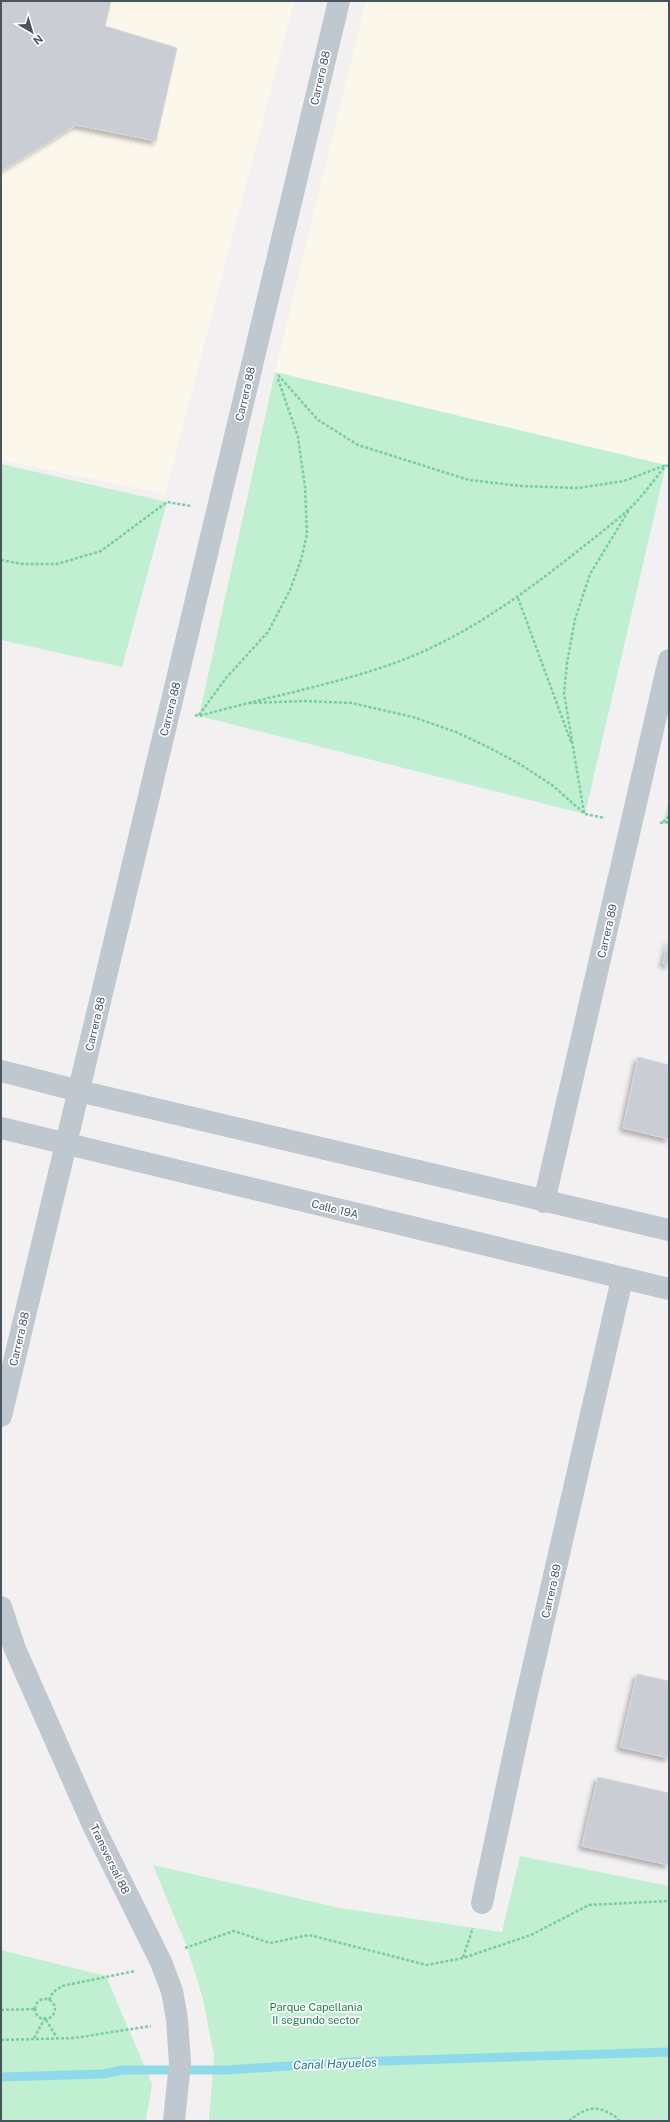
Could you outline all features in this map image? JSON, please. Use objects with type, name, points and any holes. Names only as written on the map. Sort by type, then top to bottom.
[{"type":"street","name":"Carrera 88","points":[[1,1416],[339,1]]},
{"type":"street","name":"Carrera 89","points":[[544,1202],[669,660]]},
{"type":"street","points":[[1,1071],[544,1202],[669,1230]]},
{"type":"street","name":"Calle 19A","points":[[1,1128],[66,1145],[669,1289]]},
{"type":"street","name":"Carrera 89","points":[[482,1903],[523,1711],[622,1278]]},
{"type":"street","name":"Transversal 88","points":[[1,1607],[15,1649],[93,1825],[161,1962],[172,1991],[177,2019],[180,2063],[175,2120]]},
{"type":"path","points":[[199,716],[226,678],[268,632],[290,590],[301,560],[307,534],[306,487],[298,437],[285,405],[275,372],[318,420],[358,445],[469,480],[521,486],[578,488],[624,481],[667,466]]},
{"type":"path","points":[[170,708],[199,716],[241,704],[299,692],[401,661],[446,640],[518,598],[629,509],[667,466]]},
{"type":"path","points":[[1,560],[22,564],[57,564],[102,551],[167,502],[218,510]]},
{"type":"path","points":[[584,814],[564,693],[575,619],[590,574],[629,509]]},
{"type":"path","points":[[518,598],[573,747]]},
{"type":"path","points":[[241,704],[306,701],[352,703],[413,717],[456,732],[518,763],[552,785],[584,814],[631,823],[669,822]]},
{"type":"path","points":[[663,823],[669,816]]},
{"type":"path","points":[[49,2000],[53,1992],[62,1986],[132,1971],[161,1962],[187,1947],[234,1931],[270,1943],[310,1935],[427,1965],[463,1958],[531,1935],[589,1905],[669,1901]]},
{"type":"path","points":[[463,1958],[482,1903]]},
{"type":"path","points":[[49,2000],[52,2001],[55,2006],[56,2012],[51,2017],[45,2018],[38,2015],[35,2009],[40,2001],[49,2000]]},
{"type":"path","points":[[1,2010],[35,2009]]},
{"type":"path","points":[[45,2018],[56,2038]]},
{"type":"path","points":[[34,2038],[45,2018]]},
{"type":"path","points":[[1,2040],[74,2038],[143,2028],[177,2019]]},
{"type":"path","points":[[569,2121],[578,2113],[594,2107],[617,2117],[619,2121]]},
{"type":"shaded area","points":[[1,1],[294,1],[165,494],[1,460]]},
{"type":"shaded area","points":[[366,1],[669,1],[669,453],[666,465],[275,372]]},
{"type":"green space","points":[[275,372],[666,465],[585,814],[199,716]]},
{"type":"green space","points":[[1,464],[167,502],[122,667],[1,640]]},
{"type":"green space","points":[[669,800],[669,824],[663,823]]},
{"type":"green space","name":"Parque Capellania II segundo sector","points":[[520,1856],[669,1886],[669,2121],[209,2121],[214,2056],[203,1999],[187,1947],[153,1865],[340,1908],[502,1932]]},
{"type":"green space","points":[[1,1950],[106,1976],[152,2084],[146,2121],[1,2121]]},
{"type":"building","points":[[1,1],[111,1],[105,26],[177,48],[156,141],[76,125],[1,171]]},
{"type":"building","points":[[669,939],[669,965],[663,964]]},
{"type":"building","points":[[638,1057],[669,1065],[669,1139],[623,1128]]},
{"type":"building","points":[[637,1674],[669,1681],[669,1758],[620,1747]]},
{"type":"building","points":[[598,1777],[669,1793],[669,1865],[582,1846]]},
{"type":"waterway","name":"Canal Hayuelos","points":[[1,2077],[103,2074],[123,2070],[227,2070],[350,2062],[669,2052]]}]
